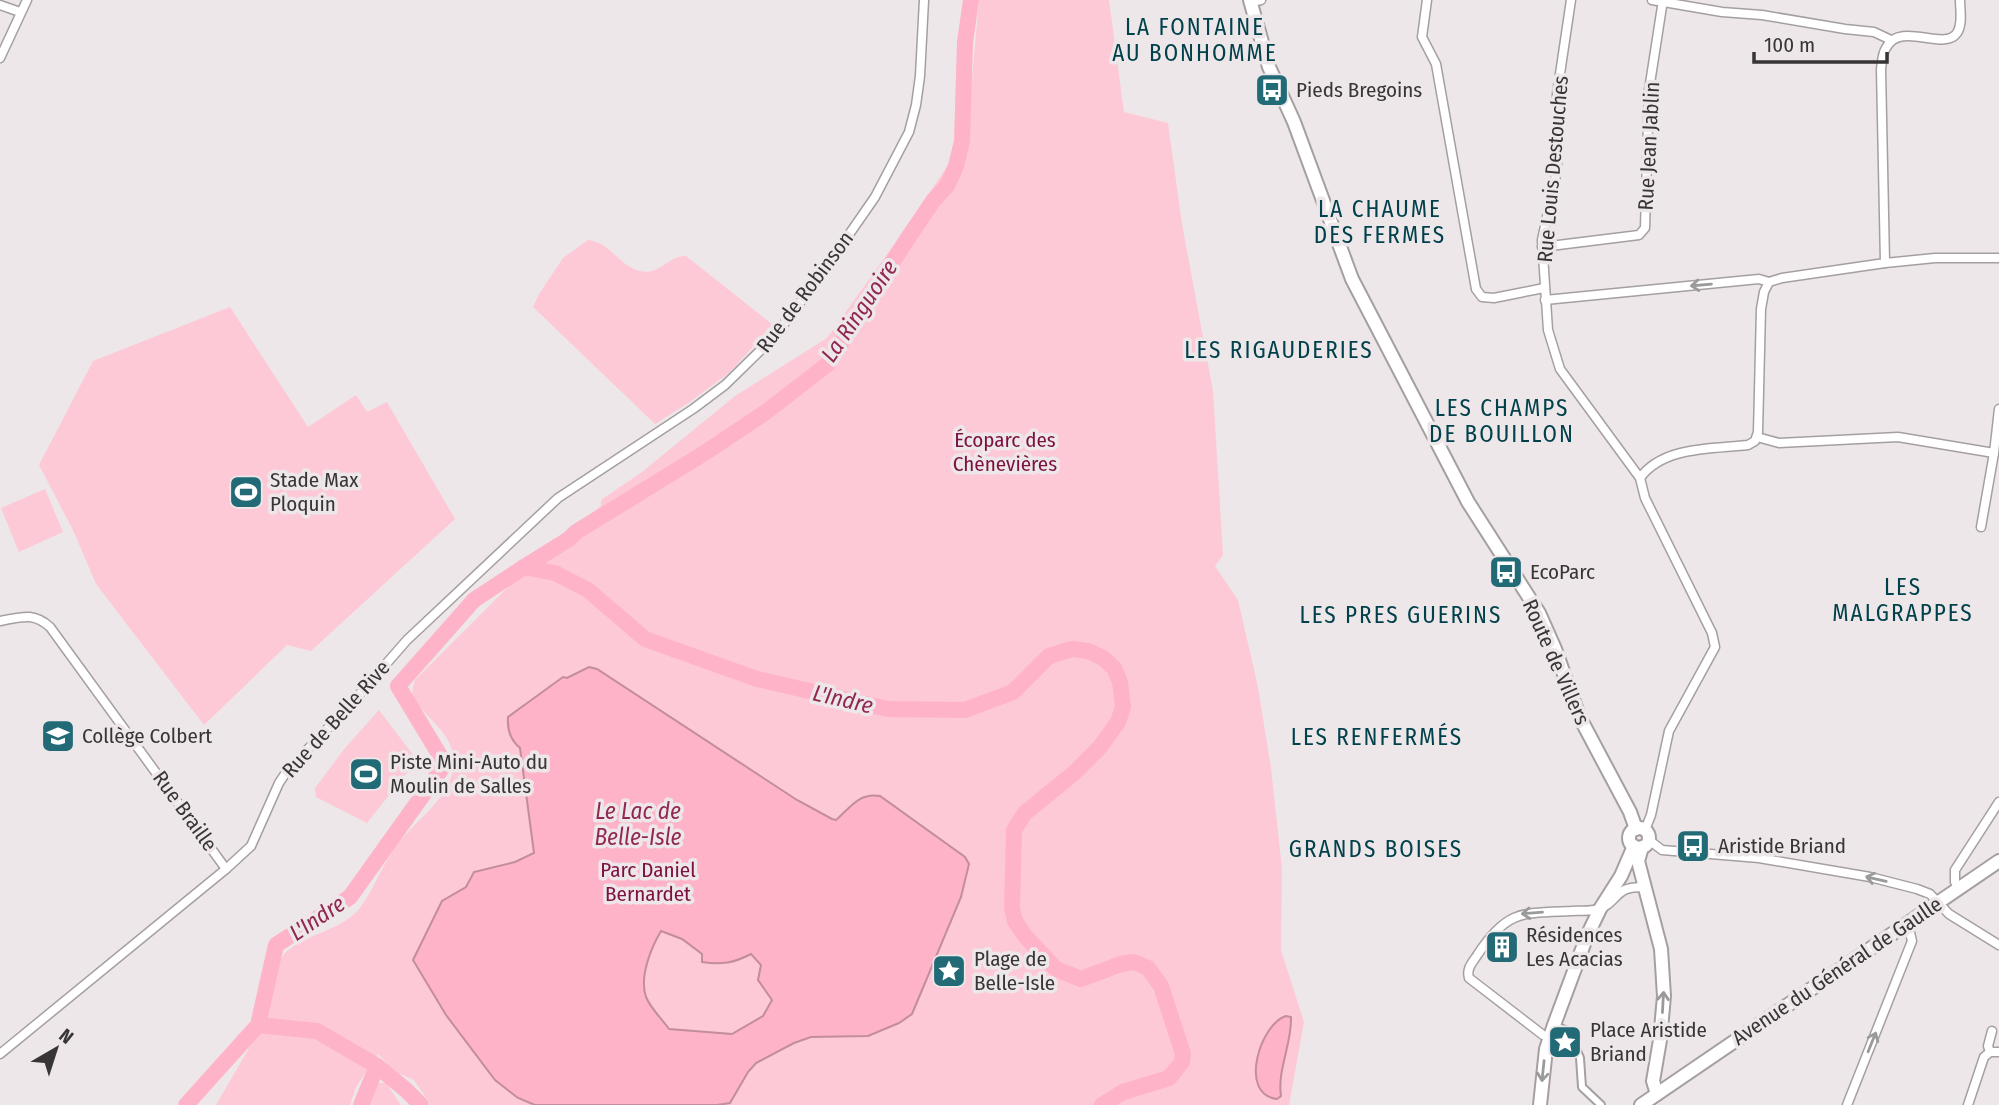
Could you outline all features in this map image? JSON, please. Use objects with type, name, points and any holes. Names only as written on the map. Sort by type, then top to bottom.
[{"type":"main road","name":"Route de Villers","points":[[1254,1],[1269,67],[1294,122],[1352,279],[1468,502],[1539,614],[1555,649],[1579,716],[1630,812],[1641,839]]},
{"type":"main road","points":[[1641,839],[1638,861],[1661,949],[1664,996],[1653,1081],[1657,1094]]},
{"type":"main road","points":[[1539,1105],[1545,1054],[1587,936],[1641,839]]},
{"type":"main road","name":"Avenue du Général de Gaulle","points":[[1641,1105],[1999,861]]},
{"type":"street","points":[[0,58],[27,0]]},
{"type":"street","name":"Rue de Robinson","points":[[558,498],[693,409],[724,385],[774,337],[821,275],[875,197],[909,132],[920,76],[924,0]]},
{"type":"street","points":[[1427,0],[1422,37],[1436,64],[1476,289],[1482,297],[1494,298],[1544,288]]},
{"type":"street","name":"Rue Louis Destouches","points":[[1571,0],[1558,94],[1557,170],[1542,247],[1548,330],[1560,369],[1640,478],[1645,498],[1712,633],[1715,647],[1669,731],[1651,815],[1641,839]]},
{"type":"street","points":[[1652,0],[1874,32],[1891,40]]},
{"type":"street","name":"Rue Jean Jablin","points":[[1542,247],[1639,235],[1645,228],[1649,90],[1662,0]]},
{"type":"street","points":[[1885,263],[1881,69],[1885,49],[1891,40],[1903,35],[1943,39],[1952,37],[1957,33],[1961,21],[1960,0]]},
{"type":"street","points":[[0,5],[20,12]]},
{"type":"street","points":[[1545,300],[1759,279],[1769,282],[1885,263],[1935,258],[1999,258]]},
{"type":"street","points":[[1640,478],[1661,460],[1682,453],[1748,445],[1755,441],[1759,332],[1763,292],[1769,282]]},
{"type":"street","points":[[1981,527],[1999,409]]},
{"type":"street","points":[[1756,437],[1779,443],[1898,437],[1994,453]]},
{"type":"street","name":"Rue de Belle Rive","points":[[0,1054],[251,846],[287,771],[407,640],[558,498]]},
{"type":"street","name":"Rue Braille","points":[[0,621],[29,616],[40,618],[50,627],[226,869]]},
{"type":"street","points":[[1958,888],[1955,870],[1999,802]]},
{"type":"street","points":[[1641,839],[1662,849],[1759,858],[1870,877],[1917,889],[1930,894],[1949,914],[1999,945]]},
{"type":"street","points":[[1601,1105],[1582,1087],[1580,1058],[1569,1032],[1552,1031],[1543,1035],[1469,978],[1469,968],[1507,919],[1522,913],[1600,909],[1622,890],[1646,888]]},
{"type":"street","points":[[1847,1105],[1912,941],[1908,924]]},
{"type":"street","points":[[1968,1105],[1984,1057],[1994,1052],[1988,1046],[1992,1031]]},
{"type":"green space","points":[[979,0],[1109,0],[1124,112],[1168,123],[1182,224],[1213,391],[1223,555],[1215,566],[1238,600],[1258,687],[1271,768],[1282,869],[1281,950],[1304,1022],[1289,1105],[431,1105],[414,1080],[394,1071],[378,1054],[356,1087],[350,1105],[216,1105],[270,1012],[267,996],[282,957],[298,944],[342,923],[359,909],[397,845],[446,789],[454,762],[451,747],[443,733],[416,702],[412,691],[415,680],[516,579],[526,575],[532,563],[601,506],[601,500],[642,472],[735,396],[827,338],[967,137]]},
{"type":"green space","points":[[588,240],[602,245],[626,264],[640,271],[653,271],[674,259],[686,256],[773,325],[730,372],[655,424],[533,307],[563,258]]},
{"type":"green space","name":"Stade Max Ploquin","points":[[230,307],[308,427],[356,395],[367,412],[387,402],[455,519],[311,651],[287,645],[204,725],[96,584],[73,530],[39,465],[93,361]]},
{"type":"green space","points":[[45,489],[63,532],[19,552],[1,508]]},
{"type":"green space","name":"Piste Mini-Auto du Moulin de Salles","points":[[379,710],[417,760],[367,823],[316,797],[315,788],[345,748]]},
{"type":"green space","points":[[379,1083],[386,1083],[401,1105],[367,1105]]},
{"type":"water","name":"Le Lac de Belle-Isle","points":[[589,667],[597,669],[797,800],[832,819],[836,820],[866,796],[880,796],[965,857],[969,864],[961,897],[912,1014],[899,1023],[868,1036],[811,1037],[794,1043],[756,1063],[730,1103],[535,1105],[518,1098],[495,1080],[446,1015],[413,960],[442,901],[466,887],[474,872],[515,862],[534,853],[520,748],[510,734],[508,717],[563,677],[567,678]],"holes":[[[661,931],[682,939],[702,954],[702,962],[727,962],[751,954],[761,965],[758,980],[772,1000],[763,1016],[732,1034],[669,1029],[646,997],[645,972]]]},
{"type":"water","points":[[1286,1016],[1291,1017],[1291,1027],[1281,1076],[1281,1096],[1277,1099],[1265,1095],[1258,1085],[1257,1059],[1268,1032]]},
{"type":"waterway","name":"La Ringuoire","points":[[524,567],[766,412],[828,364],[906,241],[933,201],[947,186],[956,166],[962,141],[965,42],[971,0]]},
{"type":"waterway","name":"L'Indre","points":[[186,1105],[258,1025],[276,945],[350,897],[445,764],[398,686],[474,600],[524,567],[555,573],[588,590],[645,639],[757,679],[888,709],[965,710],[1013,692],[1049,656],[1072,649],[1088,651],[1103,658],[1114,668],[1120,682],[1123,707],[1118,722],[1100,747],[1074,773],[1025,813],[1014,830],[1012,908],[1015,921],[1025,936],[1056,969],[1081,979],[1121,964],[1134,962],[1148,968],[1161,986],[1183,1054],[1182,1062],[1169,1078],[1123,1092],[1102,1105]]},
{"type":"waterway","name":"L'Indre","points":[[258,1025],[317,1031],[377,1066]]},
{"type":"waterway","name":"L'Indre","points":[[361,1105],[377,1066],[421,1105]]},
{"type":"place","name":"Pieds Bregoins","points":[[1272,90]]},
{"type":"place","name":"Stade Max Ploquin","points":[[246,492]]},
{"type":"place","name":"EcoParc","points":[[1506,572]]},
{"type":"place","name":"Collège Colbert","points":[[58,736]]},
{"type":"place","name":"Piste Mini-Auto du Moulin de Salles","points":[[366,774]]},
{"type":"place","name":"Aristide Briand","points":[[1693,846]]},
{"type":"place","name":"Résidences Les Acacias","points":[[1502,947]]},
{"type":"place","name":"Plage de Belle-Isle","points":[[949,971]]},
{"type":"place","name":"Place Aristide Briand","points":[[1565,1042]]},
{"type":"district","name":"LA FONTAINE AU BONHOMME","points":[[1195,40]]},
{"type":"district","name":"LA CHAUME DES FERMES","points":[[1380,222]]},
{"type":"district","name":"LES RIGAUDERIES","points":[[1279,350]]},
{"type":"district","name":"LES CHAMPS DE BOUILLON","points":[[1502,421]]},
{"type":"district","name":"LES MALGRAPPES","points":[[1903,600]]},
{"type":"district","name":"LES PRES GUERINS","points":[[1401,615]]},
{"type":"district","name":"LES RENFERMÉS","points":[[1377,737]]},
{"type":"district","name":"GRANDS BOISES","points":[[1376,849]]},
{"type":"park label","name":"Écoparc des Chènevières","points":[[1005,452]]},
{"type":"park label","name":"Parc Daniel Bernardet","points":[[648,882]]}]
